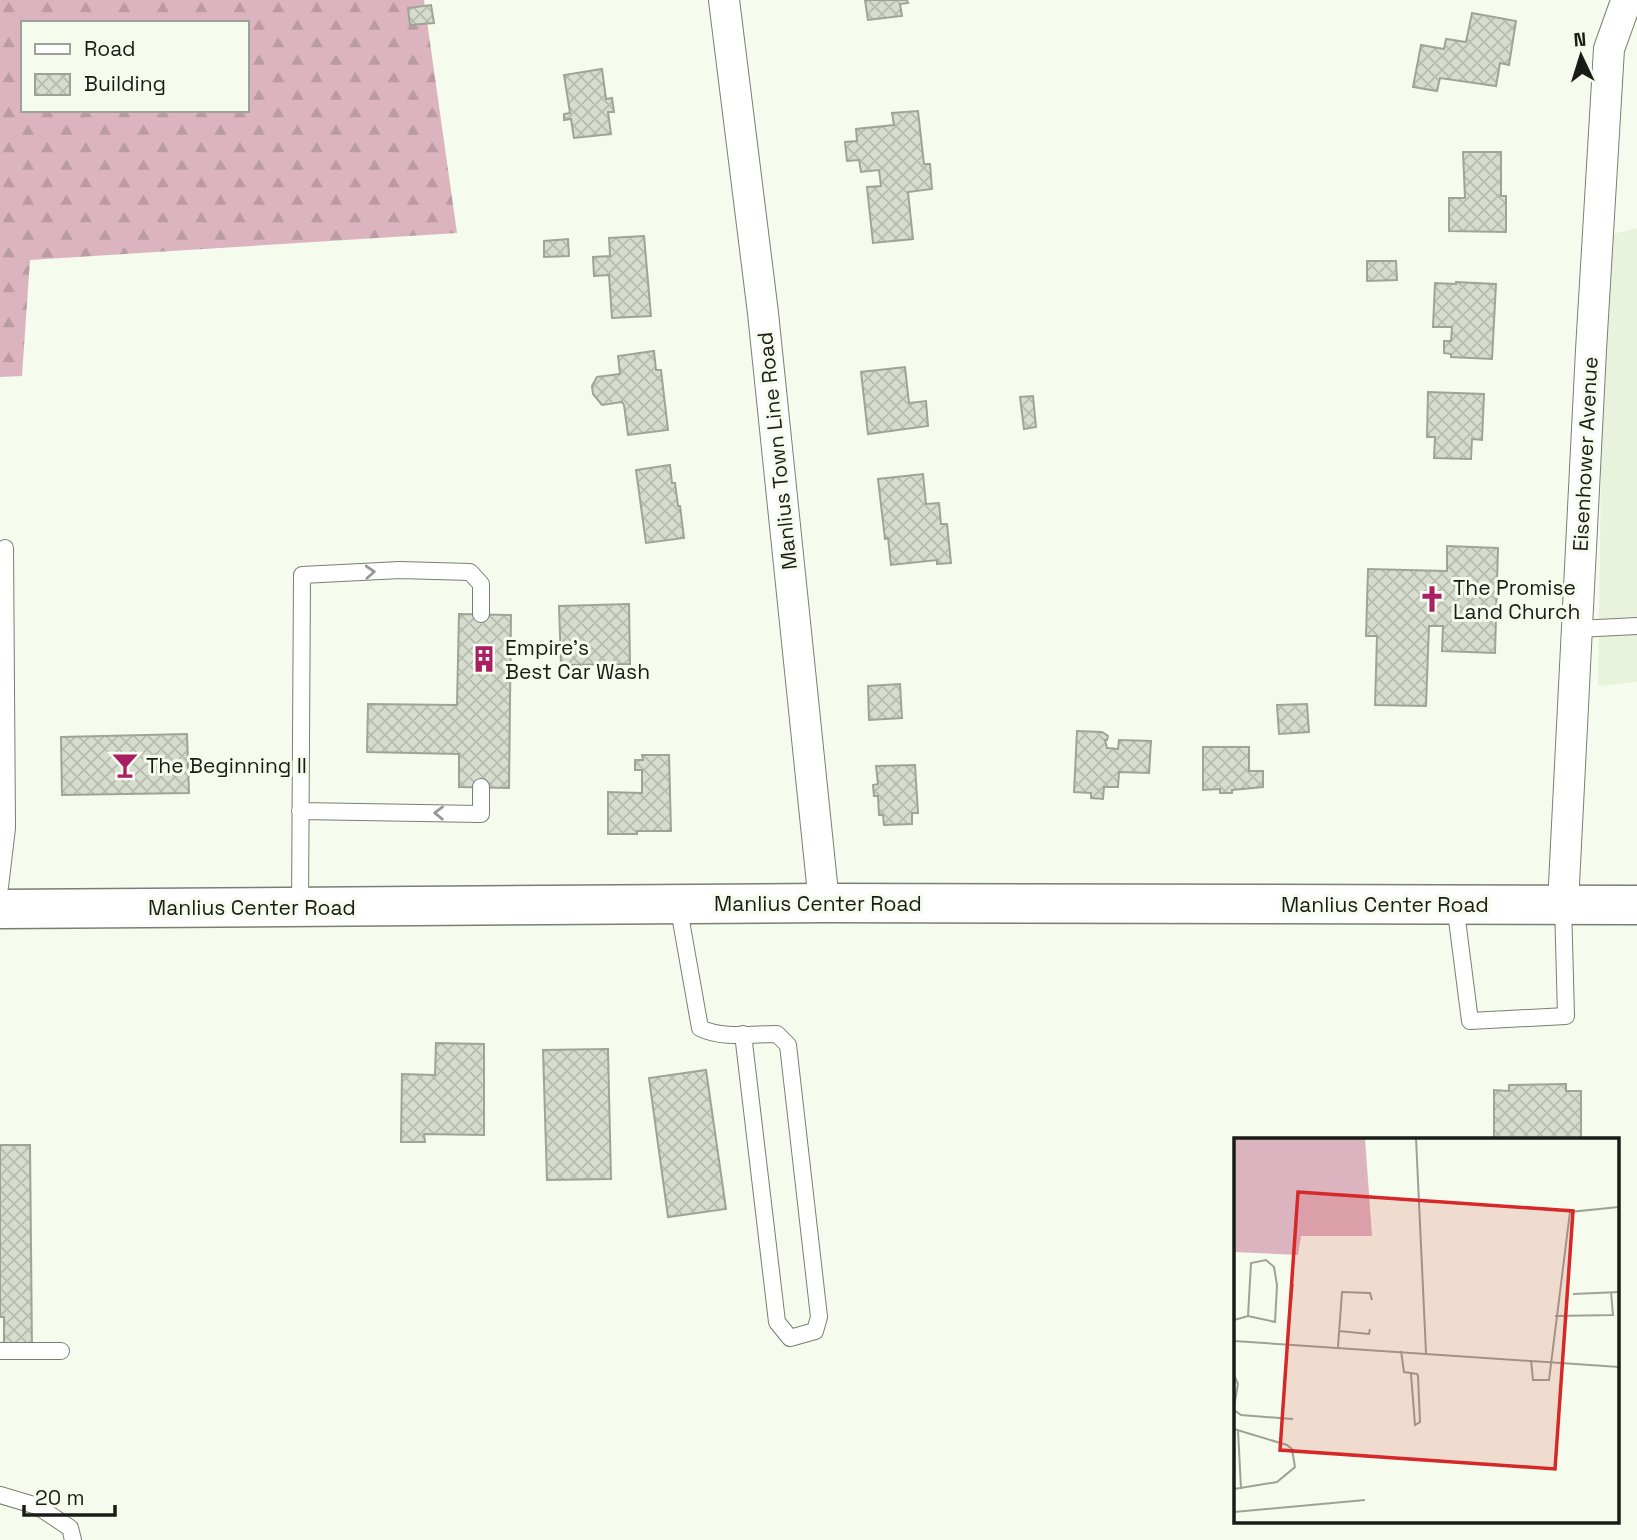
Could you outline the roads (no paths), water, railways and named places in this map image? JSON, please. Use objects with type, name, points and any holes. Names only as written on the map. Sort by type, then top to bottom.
[{"type":"main road","name":"Manlius Center Road","points":[[0,909],[824,903],[1637,905]]},
{"type":"street","name":"Manlius Town Line Road","points":[[723,0],[764,327],[824,903]]},
{"type":"street","name":"Eisenhower Avenue","points":[[1563,904],[1609,49],[1628,3]]},
{"type":"lane","points":[[0,887],[7,828],[5,548]]},
{"type":"lane","points":[[300,907],[302,575],[400,570],[470,572],[481,584],[481,614]]},
{"type":"lane","points":[[1577,629],[1637,626]]},
{"type":"lane","points":[[300,811],[481,814],[481,788]]},
{"type":"lane","points":[[678,904],[700,1028],[712,1034],[743,1034],[777,1034],[788,1045],[819,1317],[815,1331],[790,1338],[776,1322],[743,1034]]},
{"type":"lane","points":[[1455,904],[1471,1021],[1566,1016],[1563,904]]},
{"type":"lane","points":[[0,1351],[61,1351]]},
{"type":"lane","points":[[0,1495],[37,1506],[70,1528],[73,1540]]},
{"type":"place","name":"The Promise Land Church","points":[[1432,599]]},
{"type":"place","name":"Empire's Best Car Wash","points":[[484,659]]},
{"type":"place","name":"The Beginning II","points":[[125,765]]}]
